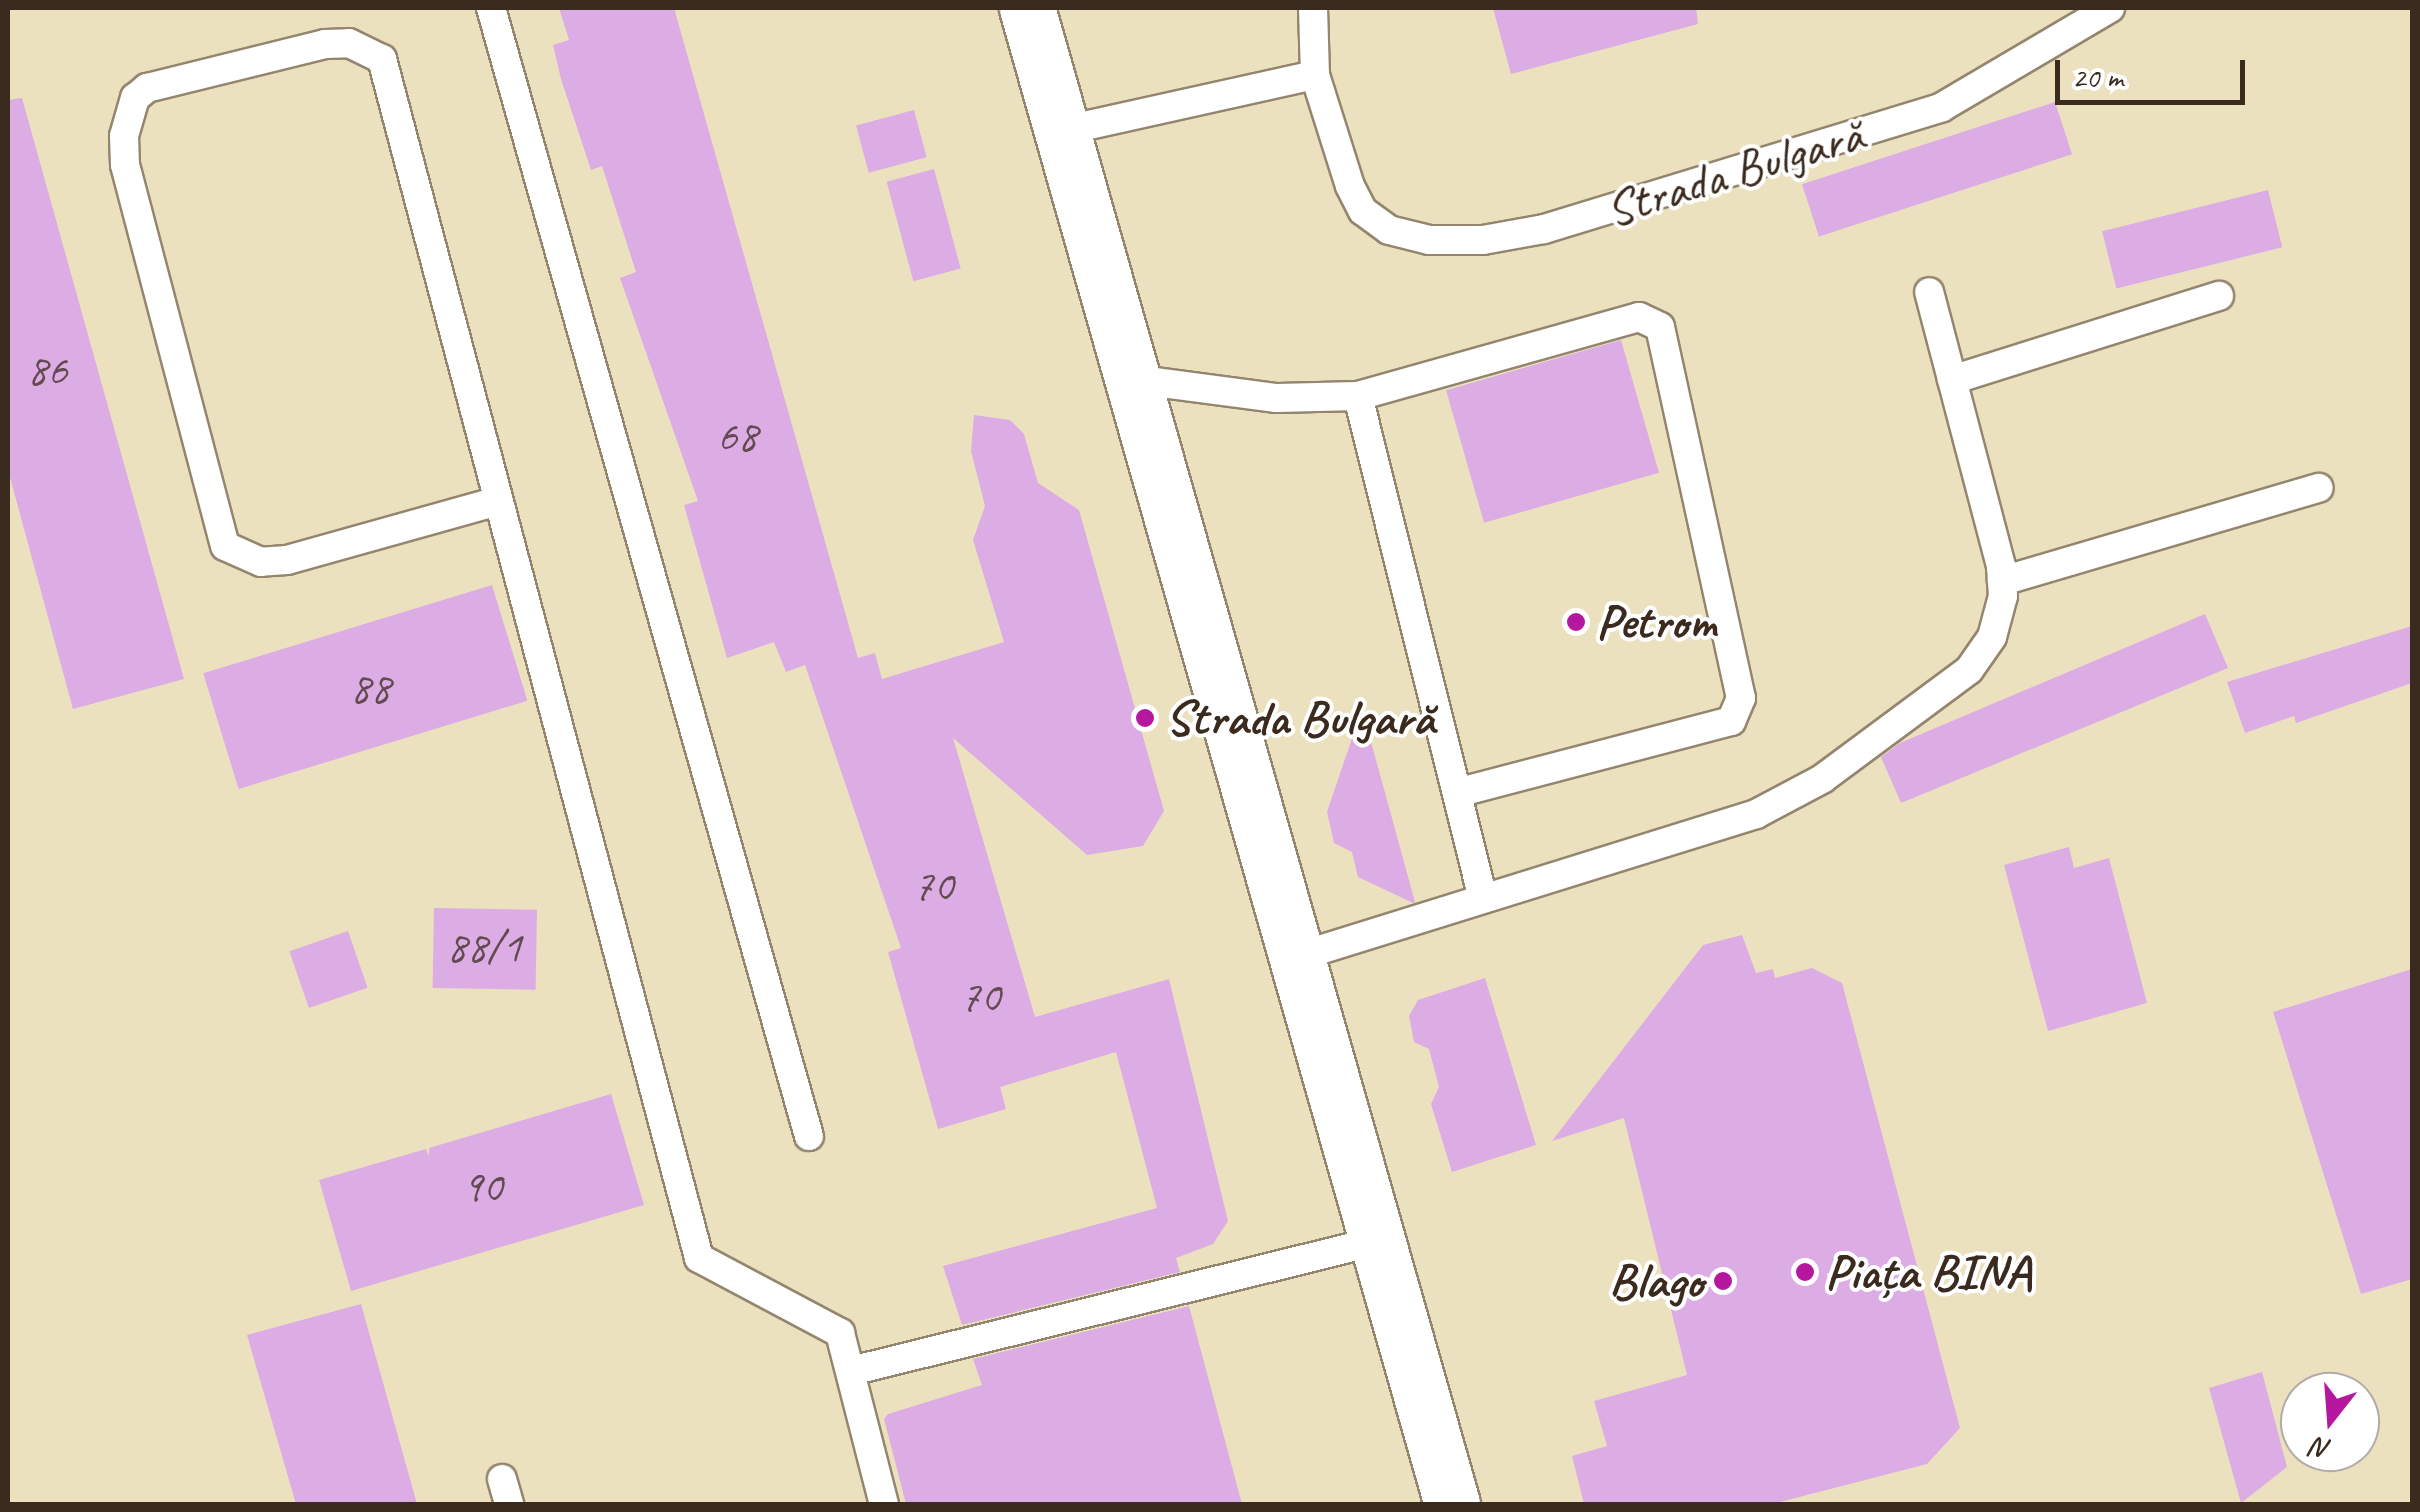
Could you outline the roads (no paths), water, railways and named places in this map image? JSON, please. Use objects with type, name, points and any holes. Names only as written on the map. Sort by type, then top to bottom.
[{"type":"street","points":[[1027,8],[1452,1504]]},
{"type":"lane","points":[[490,8],[808,1136]]},
{"type":"lane","name":"Strada Bulgară","points":[[1313,8],[1315,74],[1336,156],[1363,211],[1389,230],[1416,237],[1483,240],[1544,229],[1942,107],[2110,8]]},
{"type":"lane","points":[[498,501],[287,560],[261,562],[225,546],[125,165],[124,136],[135,98],[147,88],[325,44],[349,42],[382,59],[699,1258],[732,1282],[830,1323],[840,1333],[884,1504]]},
{"type":"lane","points":[[1062,131],[1315,74]]},
{"type":"lane","points":[[1297,957],[1756,814],[1822,780],[1969,670],[1992,637],[2002,581],[1929,292]]},
{"type":"lane","points":[[1952,380],[2218,296]]},
{"type":"lane","points":[[1132,379],[1277,398],[1358,396],[1639,317],[1660,327],[1742,698],[1731,721],[1457,793]]},
{"type":"lane","points":[[1358,396],[1483,899]]},
{"type":"lane","points":[[2002,581],[2319,488]]},
{"type":"lane","points":[[852,1371],[1377,1240]]},
{"type":"place","name":"Petrom","points":[[1576,622]]},
{"type":"place","name":"Strada Bulgară","points":[[1145,718]]},
{"type":"place","name":"Piața BINA","points":[[1805,1272]]},
{"type":"place","name":"Blago","points":[[1723,1281]]}]
